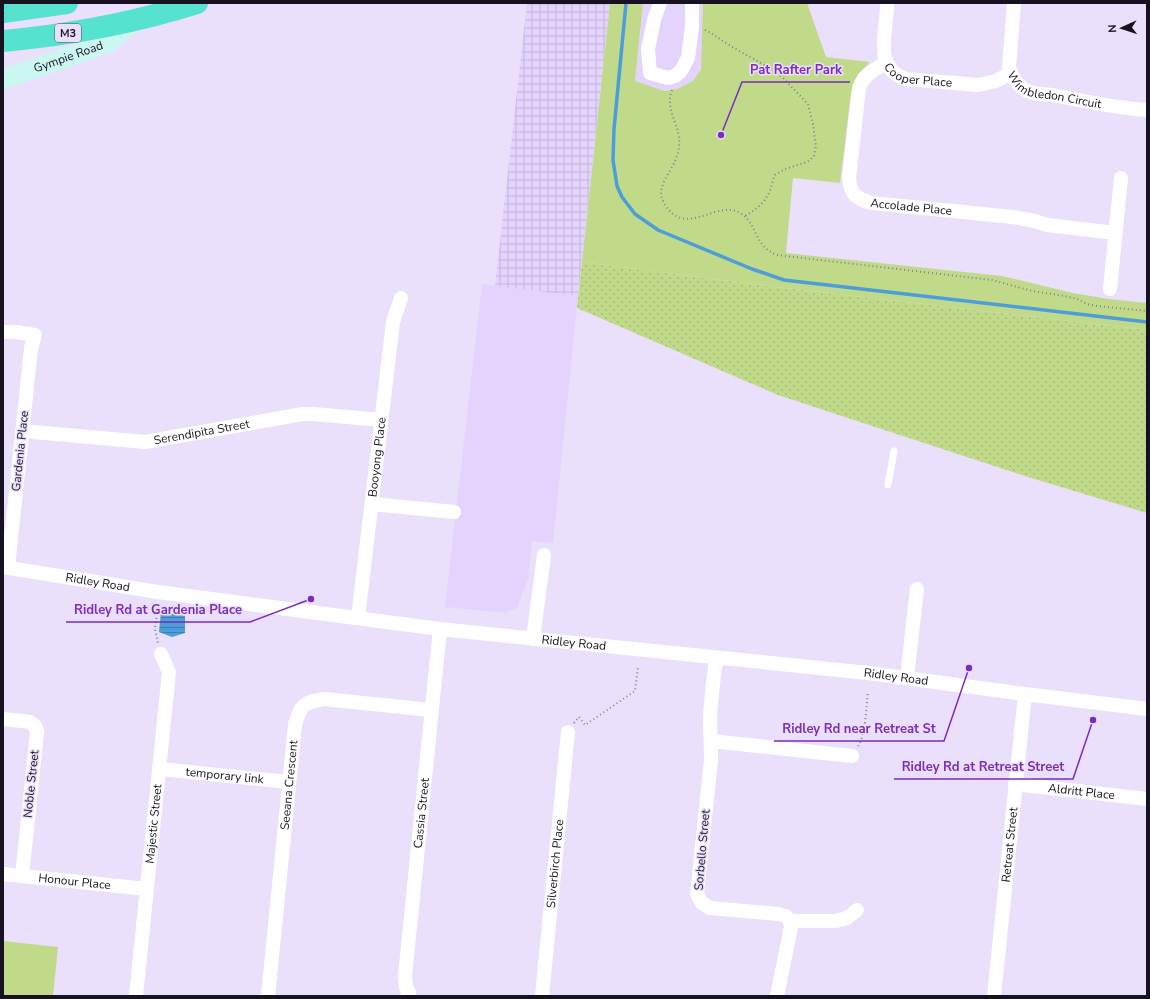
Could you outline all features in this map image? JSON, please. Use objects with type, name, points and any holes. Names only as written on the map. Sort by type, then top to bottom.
[{"type":"highway","points":[[3,12],[67,3]]},
{"type":"highway","name":"Gympie Road","points":[[133,21],[197,3]]},
{"type":"highway","name":"M3","points":[[3,41],[60,34],[133,21]]},
{"type":"main road","name":"Gympie Road","points":[[3,79],[110,42],[133,21]]},
{"type":"street","points":[[660,3],[654,20],[648,49],[650,73],[668,78],[675,76],[688,58],[692,27],[692,3]]},
{"type":"street","name":"Cooper Place","points":[[887,3],[884,52],[887,63],[897,75],[906,79],[978,85],[987,84],[1011,73]]},
{"type":"street","name":"Wimbledon Circuit","points":[[1014,3],[1009,60],[1011,73],[1016,82],[1028,91],[1092,103],[1147,110]]},
{"type":"street","name":"Accolade Place","points":[[887,63],[867,75],[861,81],[859,88],[849,178],[850,189],[856,197],[872,203],[1013,217],[1047,225],[1116,233]]},
{"type":"street","points":[[1110,289],[1121,178]]},
{"type":"street","name":"Booyong Place","points":[[358,618],[393,322],[401,298]]},
{"type":"street","name":"Gardenia Place","points":[[3,332],[16,332],[35,335],[32,349],[6,567]]},
{"type":"street","name":"Serendipita Street","points":[[22,431],[145,442],[302,414],[381,420]]},
{"type":"street","points":[[372,504],[454,512]]},
{"type":"street","points":[[533,639],[544,555]]},
{"type":"street","name":"Ridley Road","points":[[6,567],[158,592],[440,629],[868,673],[1147,709]]},
{"type":"street","points":[[907,678],[917,590]]},
{"type":"street","name":"Cassia Street","points":[[411,995],[406,987],[405,976],[440,629]]},
{"type":"street","name":"Majestic Street","points":[[136,996],[169,672],[161,654]]},
{"type":"street","name":"Sorbello Street","points":[[716,658],[711,698],[710,761],[697,894],[702,903],[710,908],[778,914],[786,916],[790,921],[836,921],[847,918],[857,910]]},
{"type":"street","name":"Retreat Street","points":[[994,996],[1025,694]]},
{"type":"street","name":"Seeana Crescent","points":[[268,996],[295,725],[299,710],[308,702],[324,699],[431,710]]},
{"type":"street","name":"Noble Street","points":[[3,719],[30,722],[35,726],[37,732],[22,876]]},
{"type":"street","name":"Silverbirch Place","points":[[542,996],[568,732]]},
{"type":"street","points":[[711,741],[852,756]]},
{"type":"street","name":"temporary link","points":[[160,769],[289,782]]},
{"type":"street","name":"Aldritt Place","points":[[1016,784],[1147,799]]},
{"type":"street","name":"Honour Place","points":[[3,874],[147,889]]},
{"type":"street","points":[[777,996],[791,928],[790,921]]},
{"type":"lane","points":[[888,485],[894,451]]},
{"type":"path","points":[[692,27],[709,32],[775,71],[802,97],[810,108],[816,146],[814,156],[807,162],[785,169],[775,175],[765,201],[745,216]]},
{"type":"path","points":[[675,76],[671,93],[670,108],[680,143],[676,160],[662,186],[661,195],[669,211],[674,215],[685,219],[727,210],[739,212],[749,221],[763,246],[777,255],[992,280],[1032,291],[1065,296],[1092,305],[1147,311]]},
{"type":"path","points":[[158,606],[155,629],[161,654]]},
{"type":"path","points":[[568,732],[579,717],[585,725],[635,691],[638,668]]},
{"type":"path","points":[[852,756],[861,742],[868,692]]},
{"type":"shaded area","points":[[527,3],[610,3],[578,296],[495,286]]},
{"type":"shaded area","points":[[643,3],[703,3],[701,69],[693,81],[677,89],[665,91],[635,81]]},
{"type":"shaded area","points":[[482,284],[578,296],[553,543],[532,541],[528,579],[517,608],[507,611],[507,613],[445,607]]},
{"type":"green space","points":[[610,3],[643,3],[635,81],[665,91],[677,89],[693,81],[701,69],[703,3],[807,3],[826,57],[870,62],[858,74],[851,93],[840,183],[793,178],[786,253],[1002,276],[1073,293],[1147,303],[1147,330],[776,287],[582,262]]},
{"type":"green space","points":[[582,262],[776,287],[1147,330],[1147,513],[1028,477],[778,395],[577,308]]},
{"type":"green space","points":[[3,941],[58,947],[53,996],[3,996]]},
{"type":"water","points":[[161,612],[185,616],[185,633],[172,637],[159,632]]},
{"type":"waterway","points":[[626,3],[614,129],[613,160],[617,186],[622,197],[635,214],[658,230],[752,269],[784,280],[1147,322]]},
{"type":"place","name":"Pat Rafter Park","points":[[721,135]]},
{"type":"place","name":"Ridley Rd at Gardenia Place","points":[[311,599]]},
{"type":"place","name":"Ridley Rd near Retreat St","points":[[969,668]]},
{"type":"place","name":"Ridley Rd at Retreat Street","points":[[1093,720]]}]
